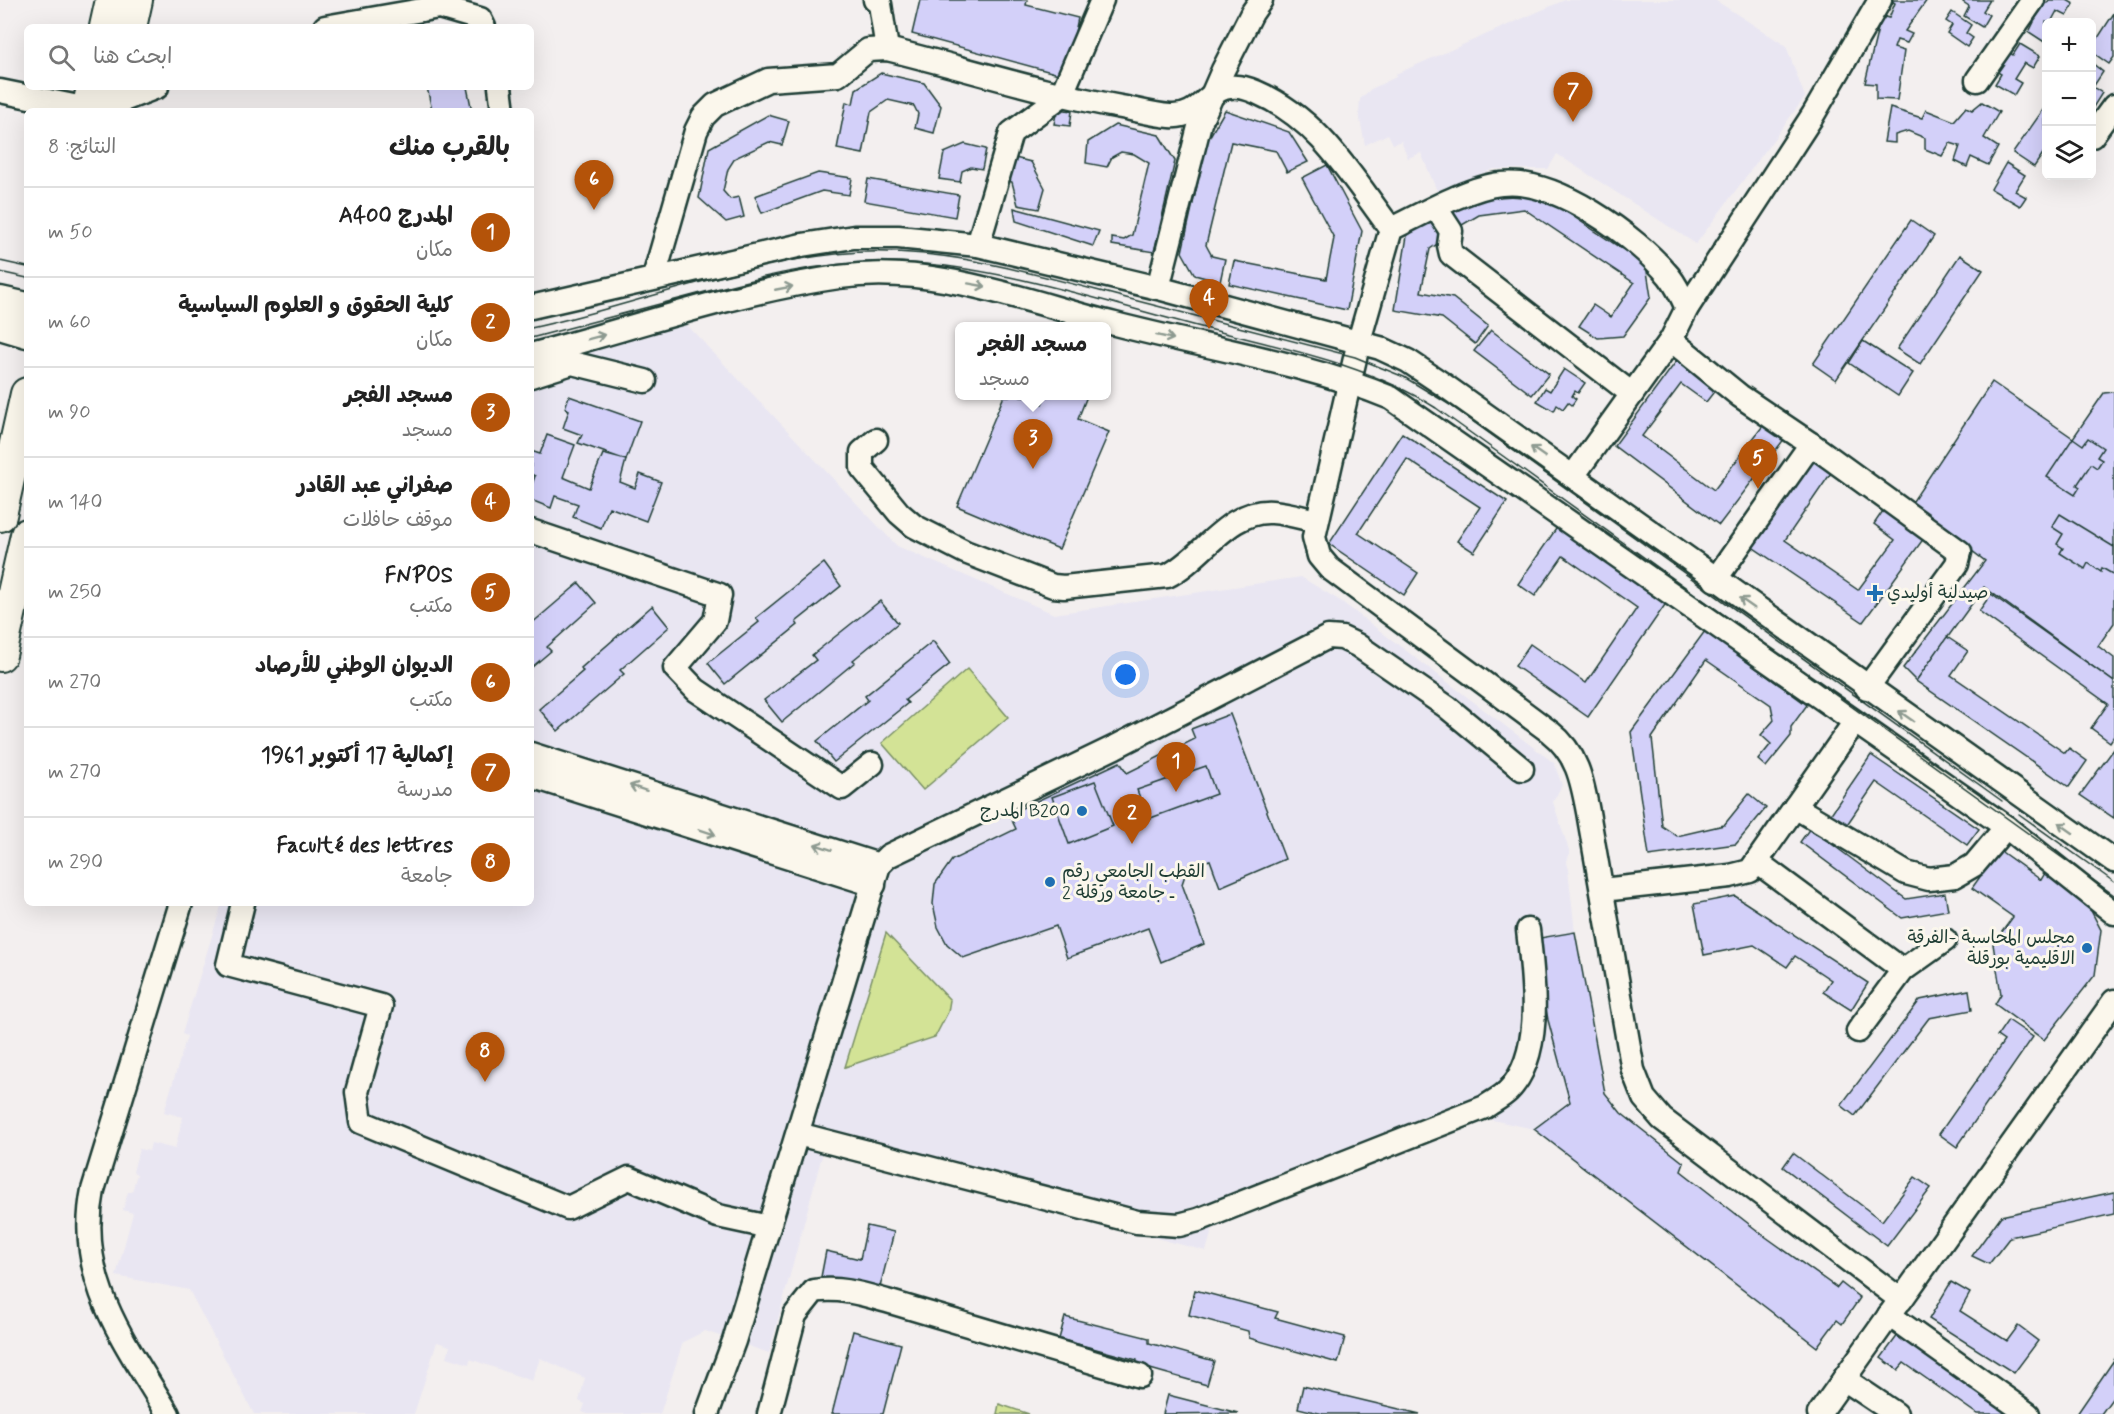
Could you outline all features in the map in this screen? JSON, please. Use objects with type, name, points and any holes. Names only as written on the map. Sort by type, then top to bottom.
[{"type":"highway","points":[[107,24],[112,0]]},
{"type":"highway","points":[[131,24],[136,0]]},
{"type":"highway","points":[[0,515],[24,407]]},
{"type":"highway","points":[[0,655],[24,548]]},
{"type":"main road","points":[[0,302],[24,306]]},
{"type":"main road","points":[[0,325],[24,332]]},
{"type":"street","points":[[875,0],[880,4],[887,48]]},
{"type":"street","points":[[978,245],[1011,133],[1061,96],[1102,0]]},
{"type":"street","points":[[1158,288],[1196,135],[1213,93],[1252,13],[1262,0]]},
{"type":"street","points":[[1573,476],[1671,340],[1687,308],[1813,115],[1880,0]]},
{"type":"street","points":[[1977,80],[2033,0]]},
{"type":"street","points":[[342,24],[439,7],[480,19],[482,24]]},
{"type":"street","points":[[654,277],[696,131],[703,117],[715,105],[768,80],[838,75],[868,50],[887,48],[1061,96],[1172,117],[1195,108],[1225,86],[1238,86],[1274,101],[1305,121],[1330,147],[1390,229]]},
{"type":"street","points":[[0,91],[102,102],[146,90]]},
{"type":"street","points":[[500,90],[503,108]]},
{"type":"street","points":[[2096,129],[2114,106]]},
{"type":"street","points":[[1687,308],[1671,278],[1630,239],[1576,204],[1546,189],[1513,183],[1499,184],[1436,208],[1390,229],[1349,381],[1317,521],[1315,547],[1318,556],[1329,568],[1550,732],[1569,750],[1582,781],[1602,890],[1606,931],[1633,1070],[1644,1098],[1662,1119],[2028,1414]]},
{"type":"street","points":[[1436,208],[1451,231],[1449,245],[1451,254],[1632,394]]},
{"type":"street","points":[[534,306],[802,245],[854,237],[898,237],[978,245],[1158,288],[1359,341],[1408,361],[2114,861]]},
{"type":"street","points":[[534,354],[766,291],[840,277],[886,274],[933,278],[987,287],[1105,322]]},
{"type":"street","points":[[1111,324],[1349,381],[1391,398],[2006,827],[2114,913]]},
{"type":"street","points":[[1671,340],[1740,396],[1958,550],[1960,555],[1957,564],[1867,688]]},
{"type":"street","points":[[534,375],[572,363],[645,381]]},
{"type":"street","points":[[876,440],[862,452],[862,468],[899,513],[914,526],[964,552],[1053,586],[1064,587],[1167,576],[1182,568],[1228,527],[1242,518],[1258,513],[1271,512],[1317,521]]},
{"type":"street","points":[[1715,580],[1811,444]]},
{"type":"street","points":[[534,532],[720,595],[715,621],[675,668],[696,690],[842,788],[872,764]]},
{"type":"street","points":[[707,1414],[734,1341],[876,875],[888,856],[1115,747],[1328,638],[1342,638],[1357,645],[1447,707],[1522,769]]},
{"type":"street","points":[[1602,890],[1730,876],[1750,871],[1854,723]]},
{"type":"street","points":[[534,755],[876,875]]},
{"type":"street","points":[[534,777],[876,875]]},
{"type":"street","points":[[1795,807],[1906,873],[1929,879],[1955,876],[1974,865],[2006,827]]},
{"type":"street","points":[[1757,862],[1903,970]]},
{"type":"street","points":[[168,1414],[110,1318],[94,1271],[87,1216],[96,1179],[180,906]]},
{"type":"street","points":[[242,906],[228,965],[381,1006],[357,1092],[361,1122],[568,1208],[629,1178],[718,1216],[769,1227]]},
{"type":"street","points":[[798,1134],[1137,1222],[1179,1225],[1198,1220],[1485,1107],[1508,1091],[1522,1070],[1530,1046],[1534,1015],[1528,930]]},
{"type":"street","points":[[1858,1031],[1903,970],[1945,940]]},
{"type":"street","points":[[1819,1414],[2114,1001]]},
{"type":"street","points":[[769,1414],[795,1316],[814,1291],[826,1289],[846,1290],[886,1301],[1140,1376]]},
{"type":"street","points":[[1844,1379],[1896,1414]]},
{"type":"shaded area","points":[[1565,0],[1715,0],[1786,46],[1805,97],[1696,244],[1557,154],[1548,169],[1494,169],[1437,191],[1421,153],[1408,158],[1401,141],[1393,144],[1388,134],[1365,145],[1359,114],[1360,99],[1371,89],[1396,77],[1396,74]]},
{"type":"shaded area","name":"القطب الجامعي رقم 2 ـ جامعة ورقلة","points":[[687,325],[897,546],[1054,614],[1301,577],[1342,602],[1554,763],[1562,785],[1553,802],[1570,853],[1567,861],[1575,932],[1534,939],[1548,1020],[1570,1102],[1534,1129],[1483,1118],[1214,1224],[1206,1251],[823,1152],[769,1353],[705,1331],[683,1342],[660,1414],[588,1414],[582,1412],[585,1404],[579,1401],[585,1378],[540,1358],[532,1381],[470,1359],[469,1364],[447,1357],[450,1346],[437,1342],[414,1414],[254,1414],[189,1290],[116,1276],[133,1213],[123,1210],[128,1192],[132,1192],[137,1174],[133,1172],[139,1149],[149,1151],[151,1143],[175,1149],[183,1117],[164,1112],[187,1036],[182,1034],[221,906],[534,906],[534,364]]},
{"type":"green space","points":[[967,669],[1008,717],[923,790],[882,743]]},
{"type":"green space","points":[[886,933],[950,1000],[948,1012],[935,1037],[845,1067]]},
{"type":"green space","points":[[999,1404],[1029,1414],[997,1414]]},
{"type":"building","points":[[920,0],[1027,0],[1026,5],[1078,18],[1066,76],[912,34]]},
{"type":"building","points":[[1890,0],[1927,0],[1905,31],[1912,34],[1907,43],[1897,40],[1894,48],[1904,51],[1897,100],[1876,99],[1876,84],[1865,83],[1881,16],[1889,18],[1895,3]]},
{"type":"building","points":[[1964,0],[1990,0],[1983,11],[1989,15],[1982,27],[1964,16],[1969,6],[1963,2]]},
{"type":"building","points":[[2041,0],[2047,3],[2049,0],[2067,0],[2074,4],[2067,16],[2057,11],[2053,18],[2042,18],[2042,40],[2029,32],[2034,22],[2028,18]]},
{"type":"building","points":[[1952,12],[1971,25],[1966,33],[1973,38],[1967,47],[1947,33],[1952,25],[1946,21]]},
{"type":"building","points":[[2114,13],[2114,57],[2109,64],[2096,55],[2096,41]]},
{"type":"building","points":[[2020,44],[2040,56],[2033,68],[2024,63],[2014,79],[2021,83],[2014,95],[1995,84],[2001,74],[1994,70],[2005,50],[2013,55]]},
{"type":"building","points":[[2096,66],[2103,72],[2096,82]]},
{"type":"building","points":[[881,73],[924,83],[941,106],[934,133],[915,128],[918,114],[914,106],[888,100],[871,112],[863,154],[837,149],[846,102],[853,104],[856,89]]},
{"type":"building","points":[[2096,89],[2102,93],[2096,103]]},
{"type":"building","points":[[428,90],[468,90],[471,108],[431,108]]},
{"type":"building","points":[[1982,102],[1999,112],[1984,138],[1998,147],[1988,165],[1971,157],[1967,167],[1955,161],[1960,146],[1950,143],[1942,156],[1925,149],[1925,138],[1908,131],[1895,135],[1895,143],[1884,142],[1890,108],[1922,118],[1926,110],[1954,121],[1966,107],[1972,110]]},
{"type":"building","points":[[1057,109],[1072,111],[1070,126],[1054,124]]},
{"type":"building","points":[[1225,110],[1289,132],[1308,162],[1287,172],[1276,151],[1231,142],[1206,245],[1212,256],[1225,259],[1220,282],[1195,275],[1182,252],[1207,141]]},
{"type":"building","points":[[2042,111],[2042,155],[2034,167],[2013,153]]},
{"type":"building","points":[[768,115],[789,121],[782,145],[769,142],[735,158],[728,169],[723,191],[730,199],[739,197],[744,217],[726,222],[699,198],[709,148]]},
{"type":"building","points":[[1115,125],[1159,135],[1175,161],[1154,252],[1112,245],[1112,238],[1124,240],[1132,235],[1149,163],[1134,154],[1121,152],[1112,157],[1107,167],[1086,163],[1088,142]]},
{"type":"building","points":[[965,144],[986,149],[982,169],[971,167],[962,171],[960,182],[939,179],[944,153]]},
{"type":"building","points":[[1007,156],[1031,162],[1045,188],[1039,209],[1018,205],[1012,182],[1002,179]]},
{"type":"building","points":[[2006,163],[2025,175],[2015,191],[2026,197],[2020,206],[1991,189]]},
{"type":"building","points":[[1327,165],[1362,231],[1347,310],[1229,284],[1234,261],[1326,279],[1334,238],[1302,178]]},
{"type":"building","points":[[818,173],[852,178],[849,195],[822,191],[762,213],[755,196]]},
{"type":"building","points":[[868,179],[959,195],[955,217],[864,201]]},
{"type":"building","points":[[1532,189],[1646,265],[1651,297],[1623,336],[1598,338],[1579,326],[1593,305],[1611,317],[1634,283],[1524,209],[1479,215],[1457,228],[1447,211],[1473,195]]},
{"type":"building","points":[[1014,208],[1099,231],[1093,246],[1016,221]]},
{"type":"building","points":[[1436,216],[1449,236],[1430,249],[1421,292],[1453,298],[1488,326],[1475,344],[1442,318],[1395,310],[1407,236]]},
{"type":"building","points":[[1911,220],[1934,236],[1836,380],[1813,364]]},
{"type":"building","points":[[1960,255],[1983,270],[1920,364],[1897,349]]},
{"type":"building","points":[[1491,330],[1549,374],[1532,395],[1474,351]]},
{"type":"building","points":[[1863,341],[1913,373],[1898,396],[1849,363]]},
{"type":"building","points":[[1678,359],[1717,388],[1706,402],[1681,384],[1642,436],[1714,490],[1765,423],[1785,438],[1719,525],[1614,446]]},
{"type":"building","points":[[1564,369],[1585,383],[1578,393],[1575,391],[1572,396],[1576,399],[1572,405],[1568,402],[1563,409],[1557,405],[1554,411],[1537,401],[1545,388],[1550,391]]},
{"type":"building","points":[[1992,382],[2073,438],[2104,393],[2114,392],[2114,623],[2098,646],[2114,658],[2114,682],[1984,587],[1916,681],[1903,668],[1985,561],[1911,504]]},
{"type":"building","points":[[569,396],[640,421],[626,460],[578,443],[582,435],[563,428],[569,410],[565,408]]},
{"type":"building","points":[[1002,400],[1032,400],[1042,404],[1044,400],[1085,400],[1078,419],[1109,432],[1059,549],[957,506]]},
{"type":"building","points":[[1402,433],[1507,502],[1474,552],[1457,541],[1480,507],[1407,459],[1358,533],[1418,573],[1404,595],[1329,544]]},
{"type":"building","points":[[547,435],[575,445],[563,477],[589,488],[603,454],[626,460],[620,482],[635,488],[640,474],[661,482],[646,521],[609,507],[601,528],[573,517],[578,504],[555,496],[551,508],[534,501],[534,452],[540,454]]},
{"type":"building","points":[[2073,438],[2083,445],[2088,438],[2103,448],[2097,457],[2102,460],[2097,468],[2091,464],[2077,485],[2080,487],[2075,495],[2047,477]]},
{"type":"building","points":[[1813,461],[1831,473],[1785,540],[1858,590],[1895,540],[1874,524],[1887,505],[1927,534],[1863,622],[1751,546]]},
{"type":"building","points":[[2060,514],[2114,547],[2114,575],[2102,568],[2101,572],[2088,563],[2085,569],[2060,553],[2063,548],[2057,544],[2063,534],[2052,527]]},
{"type":"building","points":[[1558,526],[1667,602],[1588,717],[1515,666],[1530,644],[1586,683],[1637,608],[1563,556],[1535,596],[1518,584]]},
{"type":"building","points":[[824,563],[841,586],[796,622],[798,625],[725,684],[708,663],[759,622],[756,618]]},
{"type":"building","points":[[579,583],[596,603],[547,647],[551,651],[534,665],[534,621]]},
{"type":"building","points":[[1991,594],[2114,682],[2114,736],[2110,742],[2091,728],[2108,704],[1979,611]]},
{"type":"building","points":[[880,601],[898,623],[782,722],[764,700],[816,660],[812,655]]},
{"type":"building","points":[[652,606],[669,627],[620,670],[624,674],[558,731],[539,709],[583,671],[581,668]]},
{"type":"building","points":[[1705,631],[1807,705],[1791,727],[1791,736],[1766,767],[1758,760],[1771,744],[1761,735],[1774,720],[1771,705],[1706,660],[1652,738],[1662,826],[1677,836],[1724,825],[1749,794],[1766,808],[1736,844],[1649,856],[1631,732]]},
{"type":"building","points":[[1947,637],[1968,651],[1951,675],[2065,753],[2069,748],[2087,761],[2069,787],[1916,681]]},
{"type":"building","points":[[933,641],[950,664],[905,700],[908,703],[834,762],[817,741],[868,700],[865,696]]},
{"type":"building","points":[[1230,714],[1285,859],[1220,887],[1210,860],[1188,866],[1182,884],[1204,944],[1161,962],[1148,928],[1067,958],[1056,926],[963,958],[947,944],[938,927],[933,904],[935,884],[952,860],[1016,829],[1009,814],[1120,762],[1127,773],[1195,739],[1191,729]]},
{"type":"building","points":[[2114,749],[2114,818],[2080,795]]},
{"type":"building","points":[[1871,755],[1979,829],[1967,845],[1876,782],[1846,826],[1830,815]]},
{"type":"building","points":[[1206,766],[1216,794],[1148,819],[1137,790]]},
{"type":"building","name":"المدرج B200","points":[[1095,781],[1113,826],[1069,844],[1052,797]]},
{"type":"building","points":[[1810,828],[1906,899],[1945,893],[1948,910],[1902,918],[1800,842]]},
{"type":"building","points":[[1999,850],[2041,880],[2045,873],[2087,903],[2101,930],[2095,975],[2044,1040],[1995,1004],[2001,994],[1993,944],[2013,917],[1972,888]]},
{"type":"building","points":[[1735,896],[1868,983],[1851,1010],[1823,992],[1831,980],[1795,956],[1787,967],[1754,945],[1704,955],[1694,904]]},
{"type":"building","points":[[1575,932],[1605,1093],[1621,1113],[1684,1163],[1681,1171],[1763,1235],[1837,1288],[1841,1283],[1860,1298],[1842,1324],[1837,1320],[1817,1347],[1534,1129],[1570,1102],[1548,1020],[1534,939]]},
{"type":"building","points":[[1969,990],[1972,1010],[1929,1018],[1855,1116],[1841,1105],[1920,1000]]},
{"type":"building","points":[[2008,1020],[2033,1037],[1957,1147],[1939,1134],[2004,1041],[1997,1036]]},
{"type":"building","points":[[1793,1153],[1882,1221],[1915,1177],[1931,1188],[1887,1246],[1783,1167]]},
{"type":"building","points":[[2114,1192],[2114,1214],[2010,1237],[1989,1264],[1972,1256],[2001,1216]]},
{"type":"building","points":[[867,1226],[894,1232],[879,1291],[821,1277],[826,1251],[860,1259]]},
{"type":"building","points":[[1951,1282],[1970,1293],[1960,1311],[2007,1341],[2018,1326],[2038,1341],[2014,1373],[1929,1319]]},
{"type":"building","points":[[1195,1290],[1278,1312],[1275,1318],[1345,1337],[1338,1363],[1249,1338],[1248,1331],[1189,1315]]},
{"type":"building","points":[[1065,1317],[1149,1338],[1149,1343],[1214,1361],[1207,1385],[1136,1365],[1137,1360],[1059,1339]]},
{"type":"building","points":[[853,1331],[901,1344],[883,1414],[832,1414]]},
{"type":"building","points":[[1898,1335],[2008,1414],[1977,1414],[1904,1363],[1898,1370],[1881,1358]]},
{"type":"building","points":[[2114,1360],[2114,1396],[2101,1414],[2077,1414]]},
{"type":"building","points":[[1303,1386],[1420,1414],[1323,1414],[1298,1408]]},
{"type":"building","points":[[1168,1395],[1238,1413],[1163,1414]]},
{"type":"tram line","points":[[534,327],[721,276],[797,259],[873,252],[910,253],[946,256],[1019,270],[1355,357],[1404,377],[1450,405],[2002,801]]},
{"type":"tram line","points":[[0,261],[24,266]]},
{"type":"tram line","points":[[534,337],[764,277],[838,264],[889,262],[928,264],[1007,276],[1292,350],[1352,368],[1409,392],[1436,408],[2114,895]]},
{"type":"tram line","points":[[0,272],[24,277]]},
{"type":"tram line","points":[[2019,814],[2114,882]]},
{"type":"place","name":"إكمالية 17 أكتوبر 1961","points":[[1573,122]]},
{"type":"place","name":"الديوان الوطني للأرصاد","points":[[594,210]]},
{"type":"place","name":"صفراني عبد القادر","points":[[1209,329]]},
{"type":"place","name":"مسجد الفجر","points":[[1033,469]]},
{"type":"place","name":"FNPOS","points":[[1758,489]]},
{"type":"place","name":"صيدلية أوليدي","points":[[1875,593]]},
{"type":"place","name":"المدرج A400","points":[[1176,792]]},
{"type":"place","name":"المدرج B200","points":[[1082,811]]},
{"type":"place","name":"كلية الحقوق و العلوم السياسية","points":[[1132,844]]},
{"type":"place","name":"القطب الجامعي رقم 2 ـ جامعة ورقلة","points":[[1050,882]]},
{"type":"place","name":"مجلس المحاسبة -الفرقة الاقليمية بورقلة","points":[[2087,948]]},
{"type":"place","name":"Faculté des lettres","points":[[485,1082]]}]
